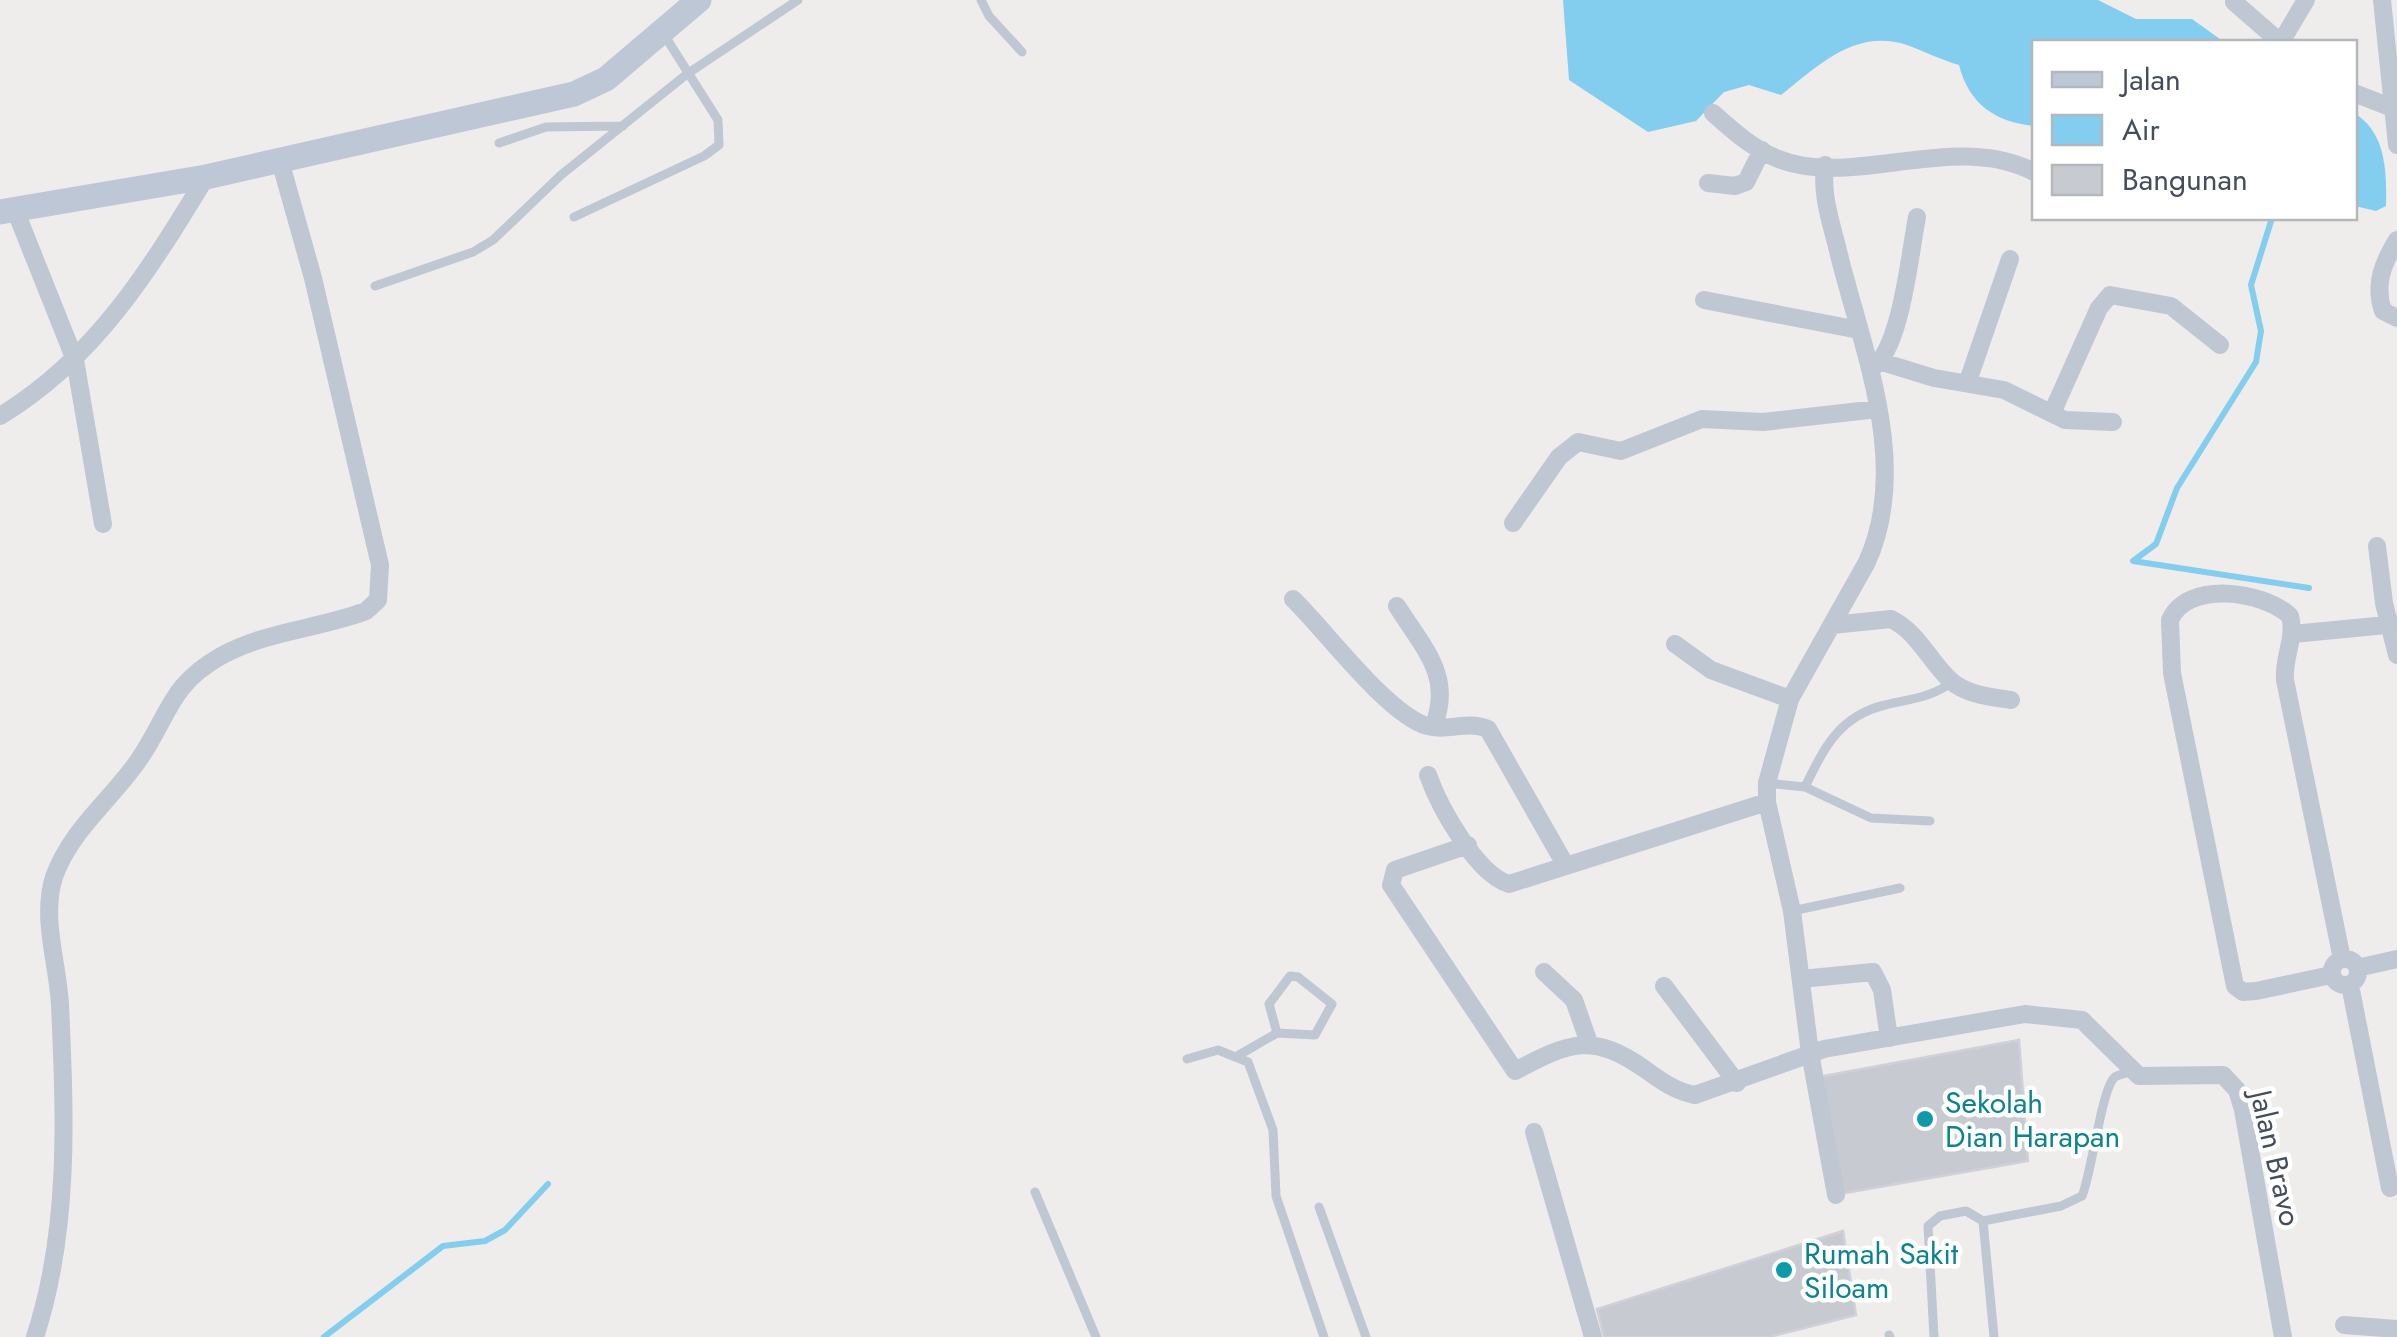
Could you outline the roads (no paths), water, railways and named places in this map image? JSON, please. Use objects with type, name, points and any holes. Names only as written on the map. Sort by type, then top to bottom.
[{"type":"street","points":[[103,524],[75,360],[7,210],[206,176],[574,94],[606,79],[699,0]]},
{"type":"street","points":[[2281,40],[2306,0]]},
{"type":"street","points":[[2382,0],[2392,28],[2390,107],[2397,145]]},
{"type":"street","points":[[2234,2],[2278,40]]},
{"type":"street","points":[[2357,94],[2390,107]]},
{"type":"street","points":[[1713,113],[1762,150],[1790,162],[1825,165],[1994,156],[2032,171]]},
{"type":"street","points":[[1708,183],[1734,186],[1746,182],[1762,150]]},
{"type":"street","points":[[35,1337],[46,1302],[63,1202],[60,1000],[50,921],[55,874],[74,839],[148,747],[181,684],[245,644],[366,611],[380,592],[380,565],[366,502],[279,157]]},
{"type":"street","points":[[1825,165],[1825,208],[1859,330],[1876,365],[1882,467],[1877,539],[1790,698],[1767,792],[1792,910],[1810,1053],[1836,1195]]},
{"type":"street","points":[[0,416],[75,360],[144,280],[206,176]]},
{"type":"street","points":[[1876,365],[1893,335],[1917,217]]},
{"type":"street","points":[[2397,240],[2382,267],[2379,292],[2383,311],[2397,318]]},
{"type":"street","points":[[1968,381],[2010,259]]},
{"type":"street","points":[[2052,414],[2099,308],[2110,295],[2171,306],[2220,345]]},
{"type":"street","points":[[1704,300],[1859,330]]},
{"type":"street","points":[[1876,365],[2004,390],[2079,423],[2114,422]]},
{"type":"street","points":[[1513,523],[1559,457],[1578,442],[1621,452],[1702,420],[1764,422],[1878,408]]},
{"type":"street","points":[[2377,546],[2397,655]]},
{"type":"street","points":[[2390,1188],[2345,972],[2285,680],[2284,656],[2293,634],[2290,616],[2276,605],[2213,595],[2179,605],[2170,620],[2169,646],[2236,986],[2250,992],[2345,972],[2397,959]]},
{"type":"street","points":[[1293,600],[1385,699],[1434,727],[1472,724],[1488,729],[1566,866]]},
{"type":"street","points":[[1397,606],[1440,680],[1441,706],[1434,727]]},
{"type":"street","points":[[1832,624],[1872,618],[1898,622],[1923,644],[1952,682],[1981,695],[2011,700]]},
{"type":"street","points":[[2293,634],[2394,624]]},
{"type":"street","points":[[1676,644],[1711,670],[1790,698]]},
{"type":"street","points":[[1428,774],[1448,821],[1505,884],[1533,879],[1767,792]]},
{"type":"street","points":[[1468,844],[1393,871],[1395,894],[1515,1071],[1556,1051],[1589,1043],[1623,1054],[1690,1094],[1737,1082],[1810,1053],[2025,1014],[2075,1016],[2098,1032],[2131,1072]]},
{"type":"street","points":[[1544,972],[1574,1000],[1589,1043]]},
{"type":"street","points":[[1802,979],[1873,972],[1882,990],[1889,1038]]},
{"type":"street","points":[[1664,986],[1737,1082]]},
{"type":"street","name":"Jalan Bravo","points":[[2131,1072],[2156,1076],[2218,1074],[2237,1090],[2282,1337]]},
{"type":"street","points":[[1534,1132],[1593,1337]]},
{"type":"street","points":[[2344,1326],[2397,1329]]},
{"type":"lane","points":[[375,286],[473,252],[493,240],[561,175],[688,74],[798,0]]},
{"type":"lane","points":[[981,0],[989,16],[1022,52]]},
{"type":"lane","points":[[574,216],[704,156],[719,145],[718,120],[662,31]]},
{"type":"lane","points":[[499,142],[546,127],[623,126]]},
{"type":"lane","points":[[1806,787],[1825,745],[1842,726],[1883,705],[1934,693],[1952,682]]},
{"type":"lane","points":[[1767,792],[1806,787],[1859,815],[1930,821]]},
{"type":"lane","points":[[1792,910],[1900,888]]},
{"type":"lane","points":[[1238,1054],[1276,1033],[1316,1035],[1332,1004],[1298,977],[1290,976],[1270,1004],[1276,1033]]},
{"type":"lane","points":[[1187,1058],[1218,1050],[1238,1054],[1248,1062],[1272,1130],[1276,1196],[1324,1337]]},
{"type":"lane","points":[[1934,1337],[1928,1226],[1940,1216],[1966,1211],[1983,1221],[2061,1206],[2082,1196],[2092,1172],[2106,1089],[2116,1076],[2131,1072]]},
{"type":"lane","points":[[1035,1192],[1096,1337]]},
{"type":"lane","points":[[1319,1207],[1366,1337]]},
{"type":"lane","points":[[1983,1221],[1994,1337]]},
{"type":"water","points":[[1563,0],[2098,0],[2136,19],[2192,19],[2221,40],[2032,40],[2032,126],[2007,120],[1986,109],[1969,90],[1959,65],[1888,41],[1854,46],[1838,53],[1781,95],[1749,85],[1724,92],[1696,121],[1648,132],[1569,80]]},
{"type":"water","points":[[2357,115],[2373,131],[2382,154],[2386,206],[2376,211],[2357,206]]},
{"type":"waterway","points":[[2271,220],[2251,285],[2261,331],[2256,362],[2177,488],[2156,544],[2133,561],[2309,588]]},
{"type":"waterway","points":[[324,1337],[443,1246],[485,1241],[505,1230],[548,1184]]},
{"type":"place","name":"Sekolah Dian Harapan","points":[[1925,1119]]},
{"type":"place","name":"Rumah Sakit Siloam","points":[[1784,1270]]}]
